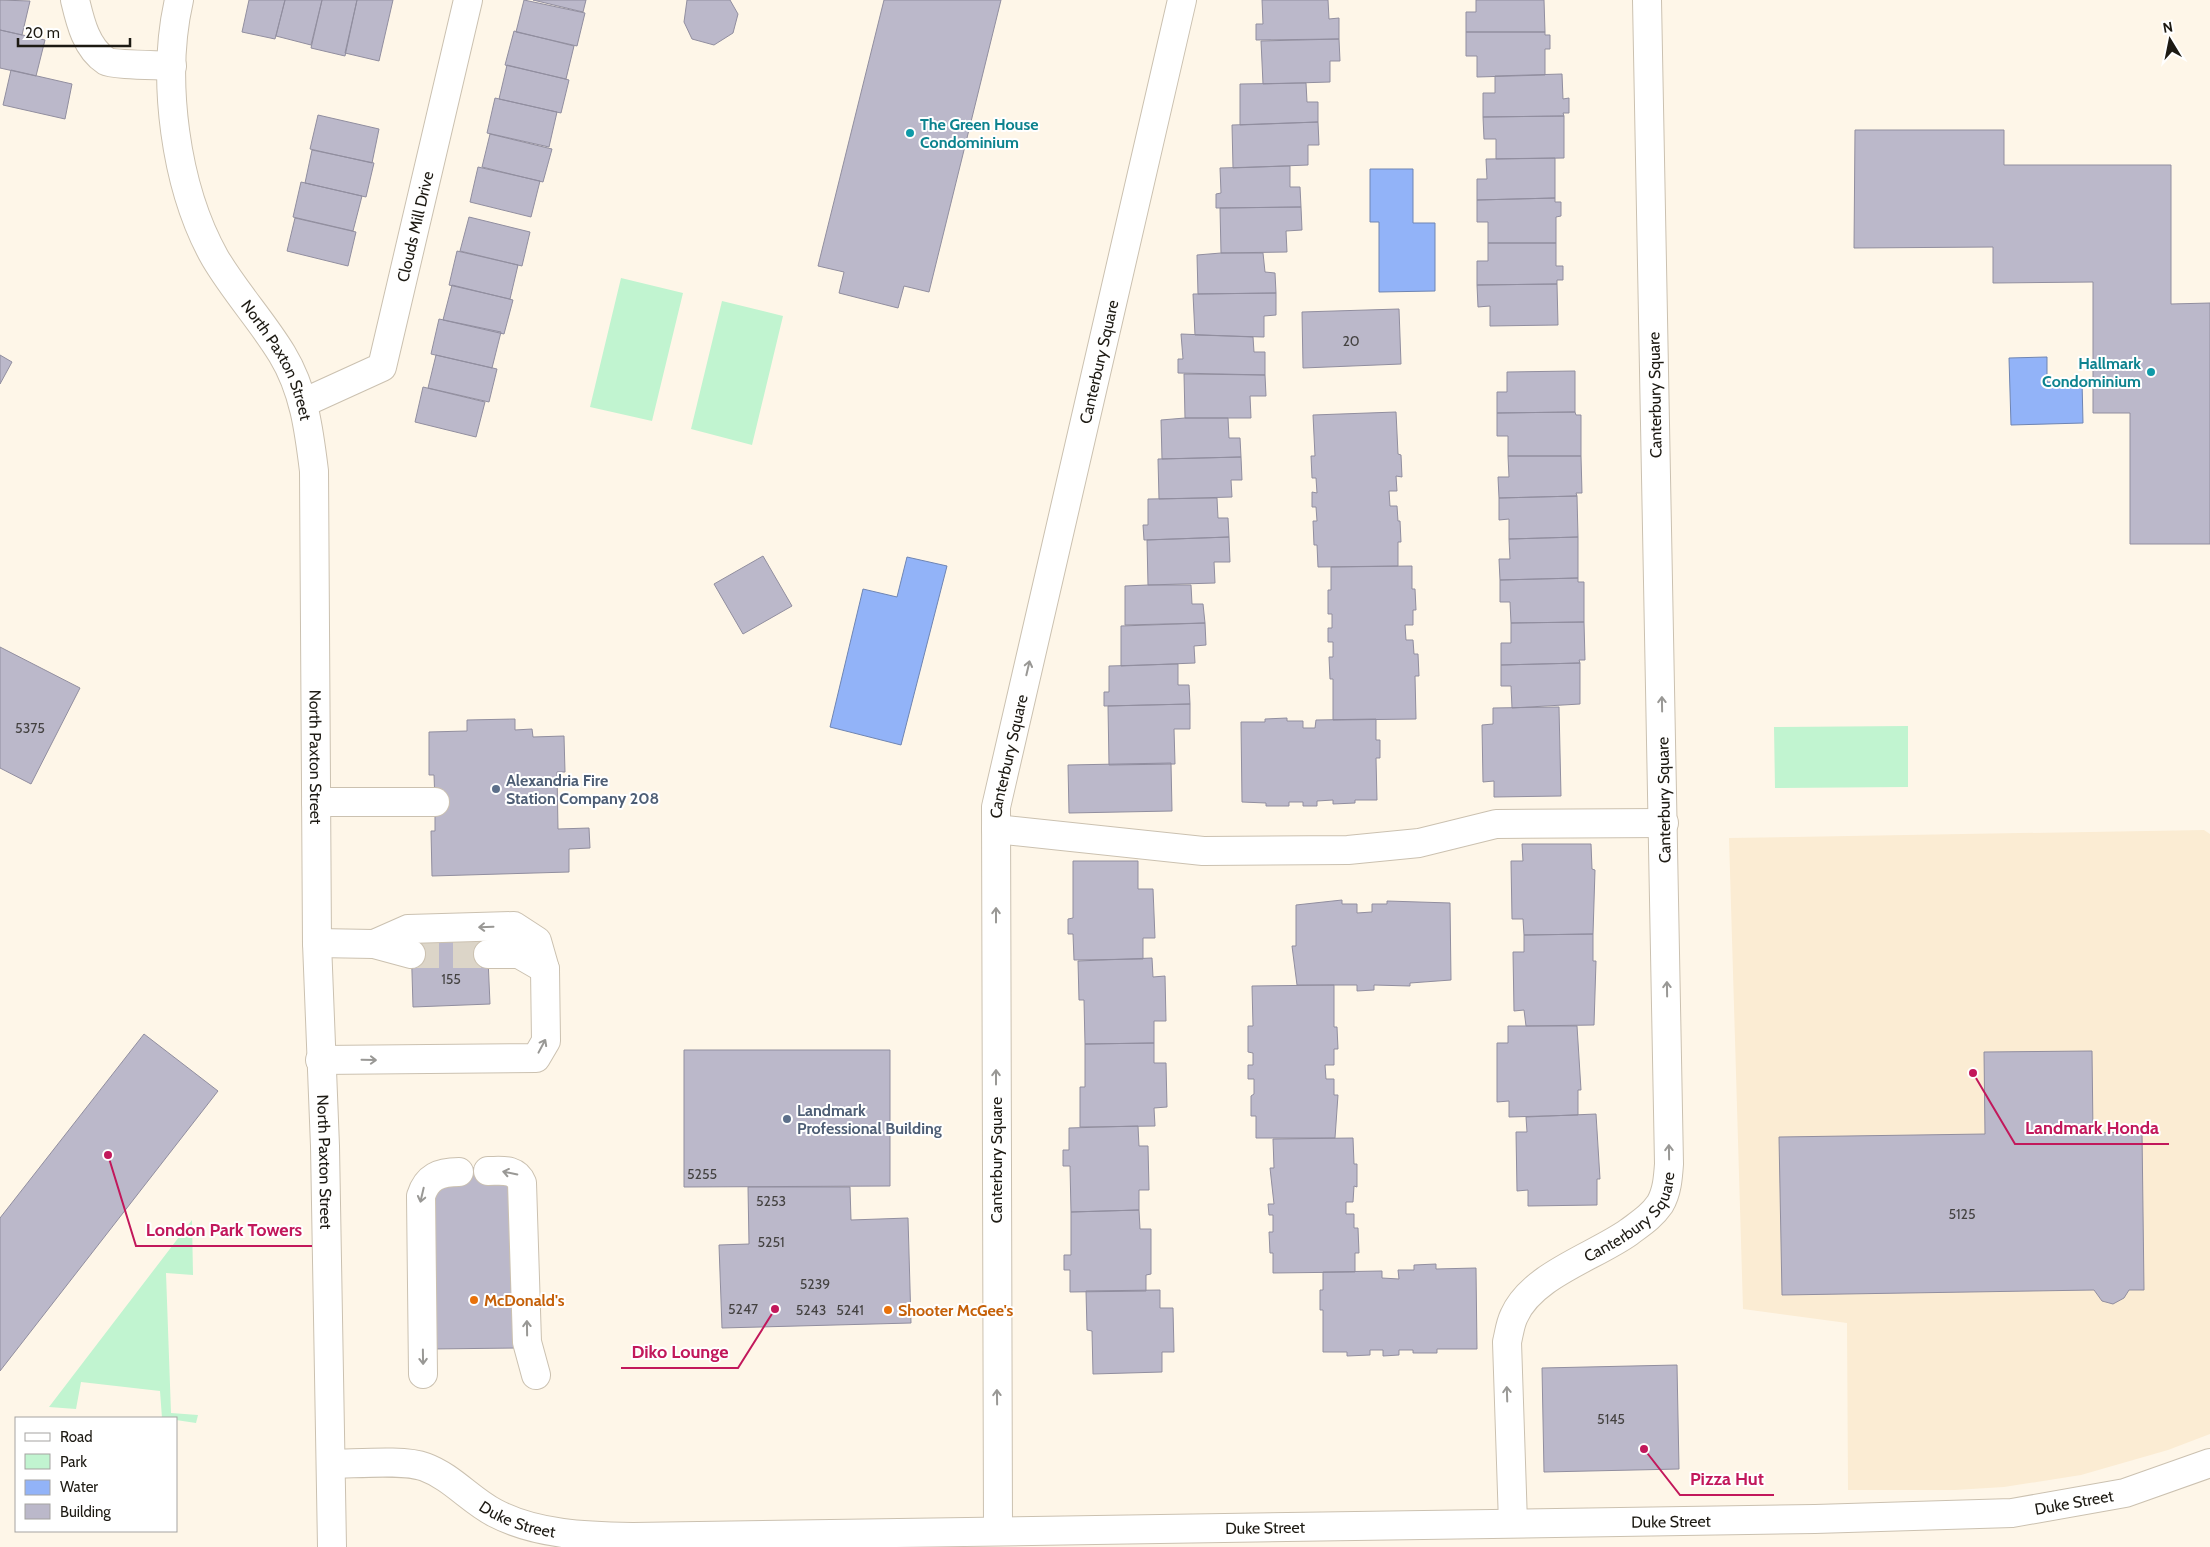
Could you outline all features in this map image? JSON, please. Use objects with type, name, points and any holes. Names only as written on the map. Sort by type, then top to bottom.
[{"type":"street","points":[[75,0],[80,24],[93,49],[107,62],[172,66]]},
{"type":"street","name":"North Paxton Street","points":[[179,0],[172,66],[177,139],[186,184],[200,226],[215,258],[283,355],[303,403],[308,424],[314,471],[317,943],[320,1060],[325,1146],[332,1547]]},
{"type":"street","name":"Clouds Mill Drive","points":[[303,403],[382,367],[468,0]]},
{"type":"street","name":"Canterbury Square","points":[[998,1531],[996,807],[1182,0]]},
{"type":"street","name":"Canterbury Square","points":[[1513,1523],[1506,1342],[1514,1315],[1529,1296],[1562,1268],[1614,1242],[1650,1217],[1660,1203],[1666,1188],[1670,1164],[1647,0]]},
{"type":"street","points":[[316,802],[435,802]]},
{"type":"street","points":[[996,829],[1203,851],[1348,850],[1410,844],[1496,824],[1664,823]]},
{"type":"street","points":[[320,1060],[536,1058],[546,1040],[545,969],[536,942],[514,926],[408,929],[374,944]]},
{"type":"street","points":[[317,943],[374,944],[411,954]]},
{"type":"street","points":[[488,954],[519,954],[545,969]]},
{"type":"street","points":[[488,1171],[513,1172],[518,1174],[522,1183],[527,1342],[536,1375]]},
{"type":"street","points":[[423,1374],[421,1196],[424,1188],[434,1176],[447,1172],[459,1172]]},
{"type":"street","name":"Duke Street","points":[[331,1464],[407,1464],[424,1466],[440,1474],[495,1513],[536,1527],[573,1534],[632,1537],[1825,1519],[2012,1513],[2125,1493],[2210,1463]]},
{"type":"shaded area","points":[[2204,830],[2210,834],[2210,1434],[2168,1450],[2081,1475],[2004,1487],[1955,1490],[1848,1490],[1847,1323],[1743,1309],[1729,838]]},
{"type":"green space","points":[[621,278],[683,293],[652,421],[590,407]]},
{"type":"green space","points":[[722,301],[783,316],[752,445],[691,429]]},
{"type":"green space","points":[[1908,726],[1908,787],[1775,788],[1774,727]]},
{"type":"green space","points":[[192,1220],[193,1275],[166,1273],[171,1413],[198,1415],[196,1423],[178,1420],[178,1417],[162,1417],[160,1391],[81,1382],[76,1409],[49,1407]]},
{"type":"water","points":[[1370,169],[1413,169],[1413,223],[1435,223],[1435,291],[1379,292],[1379,222],[1370,222]]},
{"type":"water","points":[[2047,357],[2047,382],[2082,381],[2083,423],[2011,425],[2009,358]]},
{"type":"water","points":[[907,557],[947,566],[901,745],[830,727],[863,589],[897,597]]},
{"type":"building","points":[[0,0],[30,1],[22,35],[0,30]]},
{"type":"building","points":[[249,0],[285,0],[275,39],[242,32]]},
{"type":"building","points":[[285,0],[322,0],[311,45],[276,36]]},
{"type":"building","points":[[322,0],[357,0],[345,56],[311,48]]},
{"type":"building","points":[[357,0],[393,0],[379,61],[345,53]]},
{"type":"building","points":[[524,0],[585,13],[577,46],[516,32]]},
{"type":"building","points":[[533,0],[586,0],[583,12]]},
{"type":"building","points":[[687,0],[730,0],[738,14],[733,33],[714,45],[692,39],[684,22]]},
{"type":"building","name":"The Green House Condominium","points":[[884,0],[1001,0],[929,292],[904,286],[898,308],[839,293],[844,272],[818,266]]},
{"type":"building","points":[[1262,0],[1328,0],[1329,19],[1339,18],[1339,39],[1256,40],[1256,24],[1263,24]]},
{"type":"building","points":[[1476,0],[1544,0],[1545,32],[1466,32],[1466,12],[1476,12]]},
{"type":"building","points":[[0,30],[45,40],[36,76],[0,68]]},
{"type":"building","points":[[514,31],[574,46],[566,79],[505,65]]},
{"type":"building","points":[[1466,32],[1545,32],[1545,35],[1550,35],[1550,49],[1545,49],[1545,75],[1477,77],[1477,56],[1466,56]]},
{"type":"building","points":[[1339,39],[1340,61],[1330,61],[1330,82],[1263,84],[1261,41]]},
{"type":"building","points":[[507,65],[569,80],[561,113],[499,99]]},
{"type":"building","points":[[11,70],[72,84],[65,119],[3,105]]},
{"type":"building","points":[[1562,74],[1563,99],[1569,98],[1569,113],[1563,113],[1564,116],[1483,117],[1483,93],[1495,93],[1495,76]]},
{"type":"building","points":[[1306,83],[1307,102],[1318,102],[1318,122],[1240,125],[1240,84]]},
{"type":"building","points":[[495,98],[557,112],[549,147],[487,133]]},
{"type":"building","points":[[318,115],[379,129],[372,163],[310,149]]},
{"type":"building","points":[[1564,116],[1564,158],[1496,159],[1496,139],[1484,139],[1483,117]]},
{"type":"building","points":[[1318,122],[1319,145],[1308,145],[1308,165],[1233,168],[1232,125]]},
{"type":"building","name":"Hallmark Condominium","points":[[1855,130],[2004,130],[2004,165],[2171,165],[2171,304],[2210,303],[2210,544],[2130,544],[2130,413],[2093,413],[2093,282],[1993,283],[1993,247],[1854,248]]},
{"type":"building","points":[[490,134],[552,149],[543,182],[482,167]]},
{"type":"building","points":[[312,150],[374,163],[366,197],[305,183]]},
{"type":"building","points":[[1555,158],[1555,198],[1477,200],[1477,179],[1487,179],[1486,159]]},
{"type":"building","points":[[1290,166],[1290,187],[1300,187],[1301,207],[1216,208],[1216,194],[1221,193],[1220,168]]},
{"type":"building","points":[[478,167],[540,181],[531,217],[470,202]]},
{"type":"building","points":[[301,182],[362,196],[353,231],[293,217]]},
{"type":"building","points":[[1555,198],[1555,202],[1561,202],[1561,216],[1556,217],[1556,243],[1488,243],[1488,222],[1477,222],[1477,200]]},
{"type":"building","points":[[1301,207],[1302,230],[1286,231],[1287,252],[1221,253],[1220,208]]},
{"type":"building","points":[[469,217],[530,232],[522,266],[460,251]]},
{"type":"building","points":[[295,218],[356,232],[348,266],[287,251]]},
{"type":"building","points":[[1488,243],[1556,243],[1556,266],[1563,266],[1563,280],[1557,280],[1557,284],[1477,285],[1477,261],[1488,261]]},
{"type":"building","points":[[457,251],[518,265],[510,299],[449,285]]},
{"type":"building","points":[[1263,253],[1265,272],[1275,273],[1276,293],[1198,294],[1197,255]]},
{"type":"building","points":[[1557,284],[1558,325],[1490,326],[1490,306],[1478,307],[1477,285]]},
{"type":"building","points":[[452,285],[513,300],[504,334],[443,320]]},
{"type":"building","points":[[1276,293],[1276,315],[1264,316],[1264,337],[1195,335],[1193,294]]},
{"type":"building","points":[[1399,309],[1401,364],[1303,368],[1302,312]]},
{"type":"building","points":[[439,319],[501,332],[492,368],[431,354]]},
{"type":"building","points":[[1181,334],[1253,337],[1254,352],[1265,352],[1265,375],[1178,373],[1178,359],[1183,359]]},
{"type":"building","points":[[0,355],[12,362],[0,384]]},
{"type":"building","points":[[436,355],[497,369],[489,402],[428,388]]},
{"type":"building","points":[[1575,371],[1575,412],[1497,413],[1497,392],[1507,392],[1507,372]]},
{"type":"building","points":[[1184,374],[1265,375],[1266,396],[1250,396],[1251,418],[1185,418]]},
{"type":"building","points":[[423,387],[485,402],[476,437],[415,422]]},
{"type":"building","points":[[1396,412],[1398,454],[1401,455],[1402,477],[1396,476],[1397,491],[1389,491],[1390,506],[1397,506],[1398,521],[1400,521],[1401,542],[1398,542],[1398,566],[1318,567],[1317,545],[1314,545],[1313,521],[1317,521],[1316,507],[1312,507],[1312,492],[1317,493],[1316,478],[1312,478],[1311,456],[1315,456],[1313,415]]},
{"type":"building","points":[[1575,412],[1576,415],[1581,415],[1581,456],[1508,456],[1508,436],[1497,436],[1497,413]]},
{"type":"building","points":[[1228,418],[1229,438],[1240,438],[1241,457],[1162,459],[1161,420]]},
{"type":"building","points":[[1508,456],[1581,456],[1582,493],[1576,493],[1577,496],[1499,498],[1498,477],[1509,477]]},
{"type":"building","points":[[1241,457],[1242,480],[1231,480],[1232,497],[1159,499],[1158,459]]},
{"type":"building","points":[[1577,496],[1578,537],[1509,539],[1509,519],[1499,520],[1499,498]]},
{"type":"building","points":[[1217,498],[1218,518],[1228,518],[1229,537],[1144,540],[1143,525],[1148,525],[1148,499]]},
{"type":"building","points":[[1229,537],[1230,562],[1214,562],[1215,583],[1148,585],[1147,540]]},
{"type":"building","points":[[1578,537],[1578,578],[1500,580],[1499,559],[1510,559],[1509,539]]},
{"type":"building","points":[[763,556],[792,606],[743,634],[714,584]]},
{"type":"building","points":[[1412,566],[1412,589],[1415,589],[1416,610],[1413,610],[1413,625],[1405,625],[1406,640],[1413,640],[1414,654],[1418,654],[1419,676],[1415,676],[1416,719],[1333,720],[1333,679],[1330,679],[1329,657],[1333,657],[1333,642],[1328,642],[1328,628],[1332,628],[1332,614],[1328,614],[1328,590],[1331,590],[1331,567]]},
{"type":"building","points":[[1578,578],[1578,582],[1584,582],[1584,622],[1511,623],[1510,602],[1500,602],[1500,580]]},
{"type":"building","points":[[1191,585],[1192,604],[1203,604],[1205,623],[1125,625],[1125,586]]},
{"type":"building","points":[[1584,622],[1585,660],[1579,660],[1580,663],[1501,665],[1501,643],[1511,643],[1511,623]]},
{"type":"building","points":[[1205,623],[1206,645],[1194,646],[1195,663],[1121,666],[1121,626]]},
{"type":"building","points":[[0,647],[80,688],[31,784],[0,768]]},
{"type":"building","points":[[1580,663],[1580,704],[1512,708],[1511,686],[1501,686],[1501,665]]},
{"type":"building","points":[[1178,664],[1178,685],[1189,685],[1190,704],[1104,706],[1104,692],[1109,692],[1109,666]]},
{"type":"building","points":[[1190,704],[1190,729],[1174,729],[1175,764],[1109,765],[1108,706]]},
{"type":"building","points":[[1559,707],[1561,796],[1494,797],[1494,781],[1483,782],[1482,725],[1493,724],[1493,708]]},
{"type":"building","points":[[1287,718],[1287,721],[1303,721],[1303,728],[1315,728],[1316,720],[1376,719],[1376,740],[1380,740],[1380,758],[1376,758],[1377,800],[1355,800],[1355,803],[1333,804],[1333,800],[1317,801],[1317,806],[1303,806],[1303,802],[1289,802],[1289,806],[1266,806],[1266,803],[1242,802],[1241,722],[1265,722],[1265,719]]},
{"type":"building","name":"Alexandria Fire Station Company 208","points":[[515,719],[515,730],[532,729],[533,737],[564,736],[565,772],[557,772],[558,829],[589,828],[590,848],[569,849],[569,872],[432,876],[431,831],[435,831],[435,802],[434,775],[429,775],[429,732],[467,731],[467,720]]},
{"type":"building","points":[[1171,763],[1172,811],[1069,813],[1068,765]]},
{"type":"building","points":[[1522,844],[1591,844],[1592,869],[1595,870],[1593,934],[1524,935],[1523,919],[1512,919],[1511,861],[1523,861]]},
{"type":"building","points":[[1073,861],[1138,861],[1138,889],[1153,889],[1155,938],[1143,938],[1143,959],[1074,960],[1073,934],[1068,934],[1068,919],[1073,918]]},
{"type":"building","points":[[1342,900],[1342,904],[1357,904],[1357,913],[1372,912],[1372,904],[1387,904],[1387,901],[1450,903],[1451,980],[1410,983],[1410,986],[1374,985],[1374,990],[1357,991],[1357,985],[1297,985],[1292,946],[1296,946],[1296,905]]},
{"type":"building","points":[[1593,934],[1593,961],[1596,961],[1594,1025],[1526,1026],[1524,1010],[1514,1011],[1513,952],[1524,952],[1524,935]]},
{"type":"building","points":[[487,936],[490,1004],[413,1007],[411,939]]},
{"type":"building","points":[[1152,958],[1153,977],[1165,976],[1166,1021],[1154,1021],[1154,1043],[1085,1044],[1084,1000],[1079,1000],[1078,961]]},
{"type":"building","points":[[1334,985],[1334,1027],[1337,1027],[1338,1049],[1334,1049],[1334,1065],[1325,1065],[1326,1079],[1334,1079],[1334,1095],[1338,1095],[1335,1138],[1256,1138],[1256,1116],[1251,1116],[1251,1096],[1254,1094],[1254,1079],[1248,1079],[1248,1065],[1253,1065],[1253,1053],[1248,1052],[1248,1026],[1253,1026],[1252,986]]},
{"type":"building","points":[[1508,1026],[1577,1026],[1581,1090],[1578,1090],[1578,1115],[1509,1117],[1509,1101],[1497,1102],[1497,1043],[1508,1043]]},
{"type":"building","points":[[144,1034],[218,1091],[0,1371],[0,1218]]},
{"type":"building","points":[[1154,1043],[1154,1063],[1166,1063],[1167,1107],[1154,1108],[1155,1126],[1080,1127],[1080,1087],[1085,1087],[1085,1044]]},
{"type":"building","name":"Landmark Professional Building","points":[[684,1050],[890,1050],[890,1186],[684,1187]]},
{"type":"building","points":[[2092,1051],[2093,1133],[2142,1132],[2144,1290],[2129,1290],[2124,1298],[2113,1304],[2102,1301],[2094,1290],[1782,1295],[1779,1137],[1985,1134],[1984,1052]]},
{"type":"building","points":[[1596,1114],[1600,1179],[1597,1179],[1597,1205],[1528,1206],[1528,1190],[1517,1191],[1516,1132],[1527,1132],[1526,1117]]},
{"type":"building","points":[[1138,1126],[1139,1146],[1148,1146],[1149,1190],[1139,1190],[1139,1210],[1071,1212],[1070,1166],[1063,1166],[1063,1150],[1069,1150],[1069,1128]]},
{"type":"building","points":[[1353,1138],[1354,1164],[1357,1164],[1357,1187],[1354,1186],[1353,1202],[1346,1202],[1346,1214],[1354,1214],[1354,1228],[1358,1228],[1359,1253],[1355,1253],[1355,1272],[1273,1273],[1273,1253],[1270,1253],[1269,1232],[1273,1232],[1273,1215],[1269,1215],[1268,1204],[1274,1204],[1270,1168],[1274,1168],[1273,1139]]},
{"type":"building","name":"McDonald's","points":[[458,1168],[488,1168],[517,1178],[519,1348],[430,1349],[435,1177]]},
{"type":"building","points":[[748,1187],[850,1187],[851,1220],[908,1218],[911,1323],[722,1328],[719,1245],[749,1244]]},
{"type":"building","points":[[1139,1210],[1140,1229],[1151,1229],[1151,1274],[1146,1275],[1146,1291],[1070,1292],[1070,1270],[1064,1270],[1064,1255],[1071,1255],[1071,1212]]},
{"type":"building","points":[[1436,1264],[1436,1269],[1476,1268],[1477,1349],[1437,1349],[1437,1353],[1413,1353],[1413,1350],[1399,1350],[1399,1355],[1383,1356],[1383,1350],[1370,1350],[1370,1355],[1347,1356],[1347,1352],[1323,1352],[1323,1310],[1320,1310],[1320,1290],[1323,1290],[1323,1272],[1382,1271],[1382,1278],[1399,1279],[1398,1270],[1414,1270],[1414,1265]]},
{"type":"building","points":[[1160,1290],[1160,1308],[1173,1308],[1174,1352],[1162,1352],[1162,1372],[1093,1374],[1092,1331],[1087,1330],[1086,1291]]},
{"type":"building","points":[[1677,1365],[1679,1469],[1544,1472],[1542,1368]]},
{"type":"tunnel","points":[[411,954],[488,954]]},
{"type":"place","name":"The Green House Condominium","points":[[910,133]]},
{"type":"place","name":"Hallmark Condominium","points":[[2151,372]]},
{"type":"place","name":"Alexandria Fire Station Company 208","points":[[496,789]]},
{"type":"place","name":"Landmark Honda","points":[[1973,1073]]},
{"type":"place","name":"Landmark Professional Building","points":[[787,1119]]},
{"type":"place","name":"London Park Towers","points":[[108,1155]]},
{"type":"place","name":"McDonald's","points":[[474,1300]]},
{"type":"place","name":"Diko Lounge","points":[[775,1309]]},
{"type":"place","name":"Shooter McGee's","points":[[888,1310]]},
{"type":"place","name":"Pizza Hut","points":[[1644,1449]]}]
